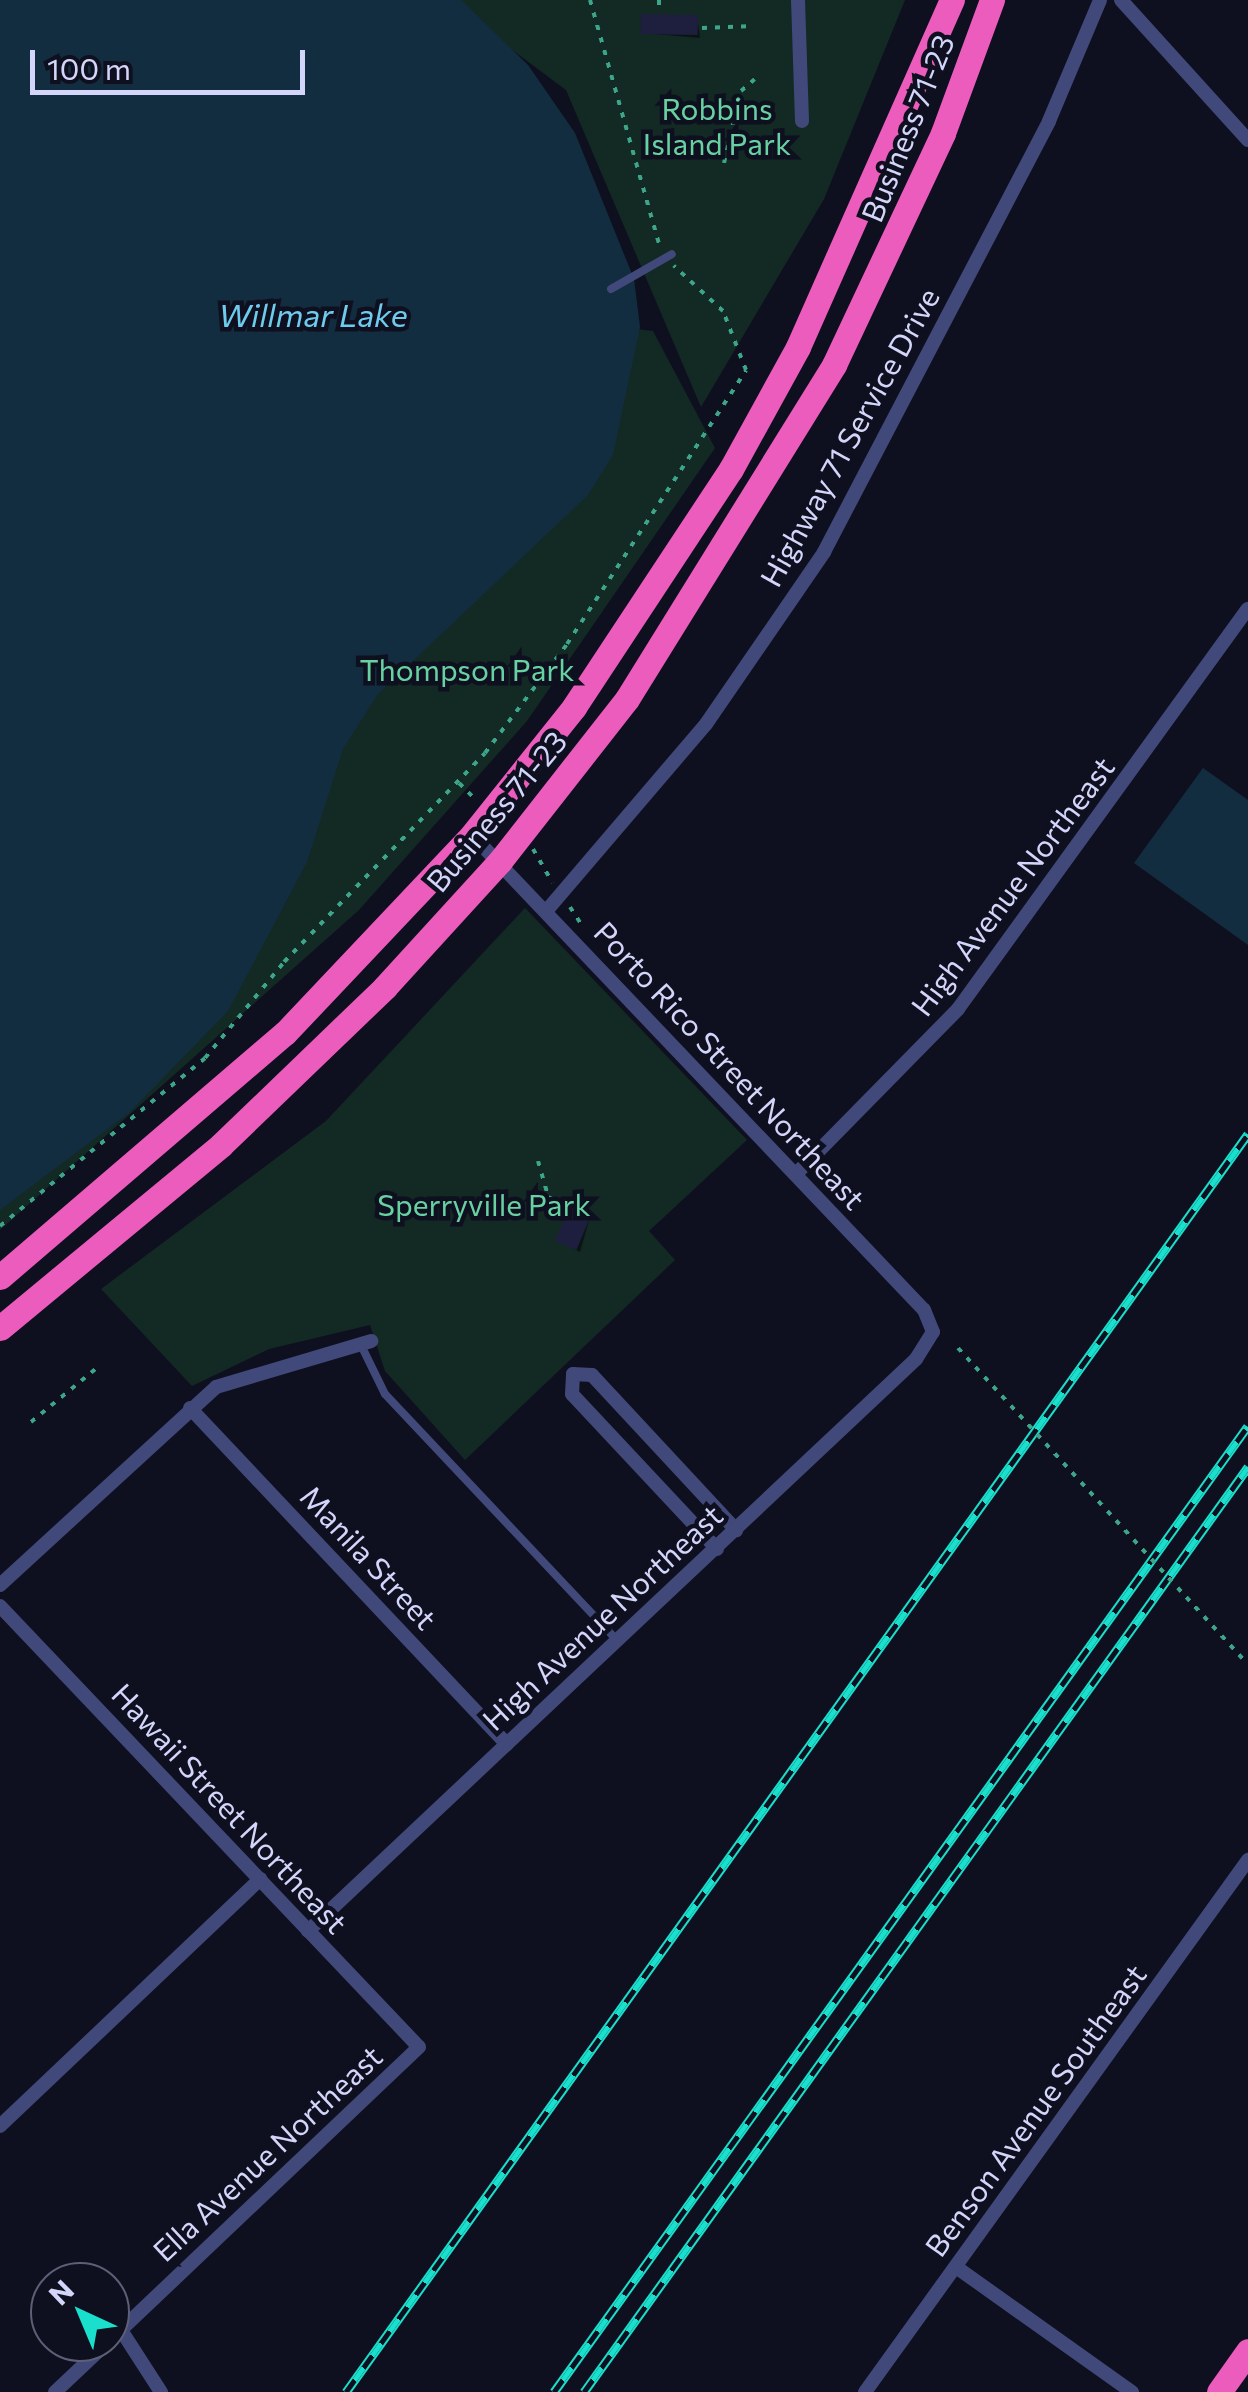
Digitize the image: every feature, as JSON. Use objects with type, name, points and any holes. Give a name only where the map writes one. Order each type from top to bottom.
[{"type":"highway","name":"Business 71-23","points":[[0,1277],[286,1033],[472,835],[617,648],[731,469],[855,234],[952,0]]},
{"type":"highway","name":"Business 71-23","points":[[0,1328],[234,1133],[500,862],[627,698],[765,490],[891,252],[992,0]]},
{"type":"highway","points":[[1219,2392],[1248,2351]]},
{"type":"street","points":[[798,0],[802,120]]},
{"type":"street","name":"Highway 71 Service Drive","points":[[548,909],[706,724],[824,552],[1049,121],[1100,0]]},
{"type":"street","points":[[1121,0],[1248,140]]},
{"type":"street","name":"High Avenue Northeast","points":[[796,1174],[958,1010],[1248,610]]},
{"type":"street","name":"Porto Rico Street Northeast","points":[[472,835],[548,909],[924,1310],[932,1341]]},
{"type":"street","name":"High Avenue Northeast","points":[[308,1931],[717,1549],[932,1341]]},
{"type":"street","points":[[0,1584],[190,1408],[246,1372],[365,1342]]},
{"type":"street","points":[[717,1549],[572,1394],[573,1374],[592,1375],[736,1530]]},
{"type":"street","name":"Manila Street","points":[[190,1408],[507,1744]]},
{"type":"street","name":"Hawaii Street Northeast","points":[[0,1606],[419,2047]]},
{"type":"street","name":"Benson Avenue Southeast","points":[[865,2392],[1248,1860]]},
{"type":"street","points":[[0,2126],[260,1879]]},
{"type":"street","name":"Ella Avenue Northeast","points":[[130,2321],[419,2047]]},
{"type":"street","points":[[956,2267],[1132,2392]]},
{"type":"street","points":[[130,2356],[161,2392]]},
{"type":"street","name":"Ella Avenue Northeast","points":[[54,2392],[86,2362]]},
{"type":"lane","points":[[612,289],[669,256]]},
{"type":"lane","points":[[365,1342],[385,1394],[619,1641]]},
{"type":"path","points":[[0,1226],[205,1058],[284,962],[485,752],[628,555],[746,370],[723,311],[669,256],[590,0]]},
{"type":"path","points":[[659,0],[659,9]]},
{"type":"path","points":[[702,28],[754,26]]},
{"type":"path","points":[[724,164],[741,92],[755,79]]},
{"type":"path","points":[[538,1161],[548,1197],[570,1206]]},
{"type":"path","points":[[958,1348],[1248,1664]]},
{"type":"path","points":[[30,1422],[98,1367]]},
{"type":"green space","name":"Robbins Island Park","points":[[445,0],[905,0],[824,199],[701,407],[566,90]]},
{"type":"green space","name":"Thompson Park","points":[[619,327],[653,331],[715,448],[527,721],[359,910],[0,1230],[0,1167]]},
{"type":"green space","name":"Sperryville Park","points":[[525,908],[747,1140],[649,1231],[675,1260],[465,1460],[385,1371],[370,1325],[269,1349],[192,1386],[101,1289],[326,1121]]},
{"type":"water","name":"Willmar Lake","points":[[0,0],[461,0],[528,65],[575,133],[634,279],[640,327],[613,455],[588,495],[378,694],[343,749],[307,862],[228,1011],[130,1112],[0,1210]]},
{"type":"water","points":[[1203,768],[1248,800],[1248,945],[1134,863]]},
{"type":"building","points":[[641,14],[698,15],[698,35],[641,34]]},
{"type":"building","points":[[570,1206],[591,1215],[576,1250],[555,1241]]},
{"type":"railway","points":[[346,2392],[1248,1134]]},
{"type":"railway","points":[[554,2392],[1248,1426]]},
{"type":"railway","points":[[584,2392],[1248,1467]]}]
